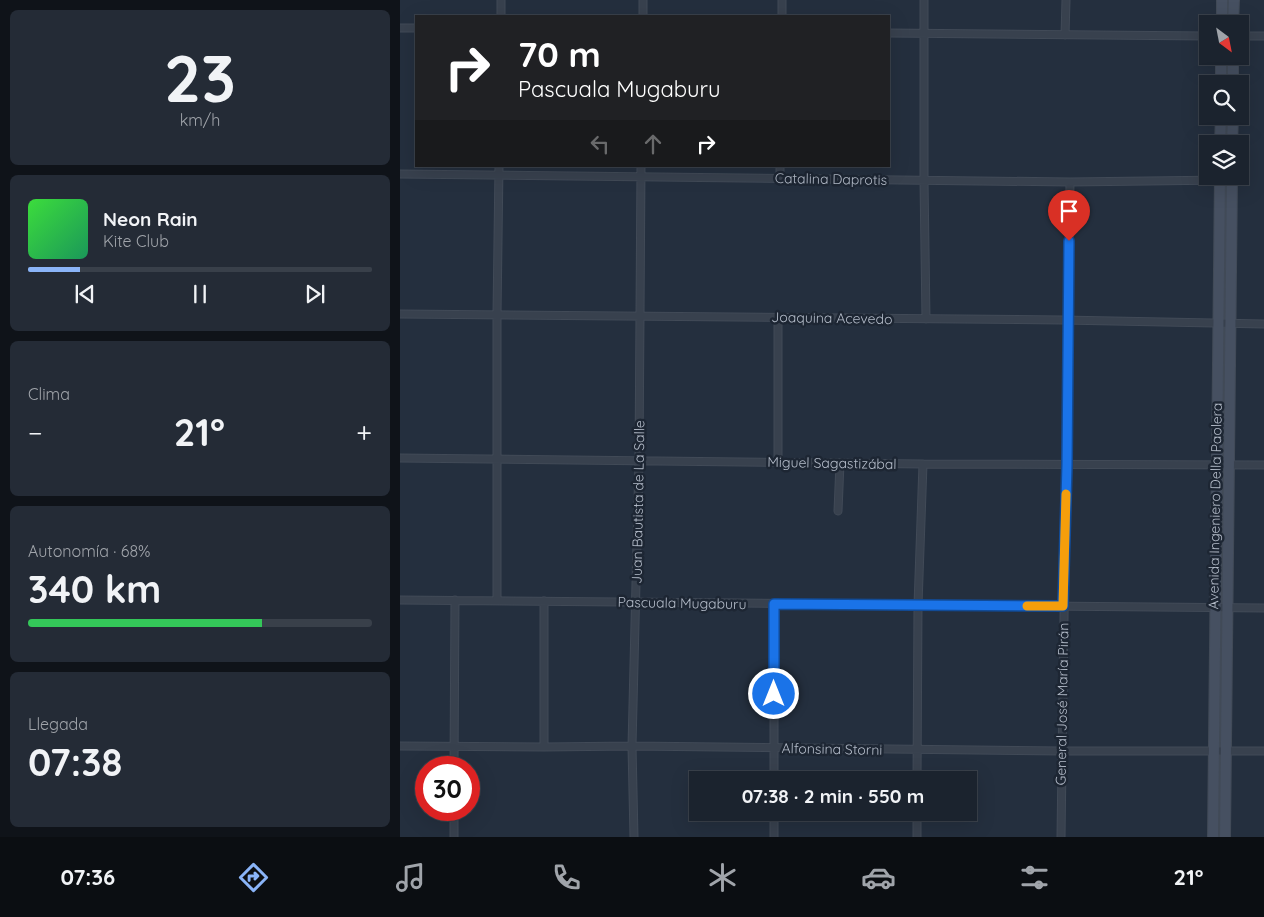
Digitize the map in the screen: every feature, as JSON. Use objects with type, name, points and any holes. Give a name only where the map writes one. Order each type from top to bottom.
[{"type":"main road","points":[[1222,0],[1222,15]]},
{"type":"main road","points":[[1234,0],[1234,15]]},
{"type":"main road","name":"Avenida Ingeniero Della Paolera","points":[[1213,837],[1220,185]]},
{"type":"main road","name":"Avenida Ingeniero Della Paolera","points":[[1225,837],[1232,185]]},
{"type":"street","points":[[501,0],[501,15]]},
{"type":"street","points":[[643,0],[643,15]]},
{"type":"street","points":[[782,0],[782,15]]},
{"type":"street","points":[[924,0],[926,319]]},
{"type":"street","points":[[1065,35],[1066,0]]},
{"type":"street","points":[[400,28],[415,28]]},
{"type":"street","points":[[890,33],[1199,36]]},
{"type":"street","points":[[1249,36],[1264,36]]},
{"type":"street","points":[[497,601],[499,167]]},
{"type":"street","name":"Juan Bautista de La Salle","points":[[634,837],[632,746],[636,602],[642,167]]},
{"type":"street","points":[[780,167],[780,179]]},
{"type":"street","name":"Catalina Daprotis","points":[[400,174],[1070,182],[1199,179]]},
{"type":"street","name":"General José María Pirán","points":[[1060,837],[1070,182]]},
{"type":"street","name":"Joaquina Acevedo","points":[[400,314],[1068,320],[1264,324]]},
{"type":"street","points":[[778,318],[778,462]]},
{"type":"street","name":"Miguel Sagastizábal","points":[[400,458],[924,464],[1264,465]]},
{"type":"street","points":[[838,511],[840,463]]},
{"type":"street","points":[[917,771],[918,605],[924,464]]},
{"type":"street","name":"Pascuala Mugaburu","points":[[400,600],[1264,608]]},
{"type":"street","points":[[454,756],[455,600]]},
{"type":"street","points":[[544,601],[544,747]]},
{"type":"street","points":[[774,604],[774,771]]},
{"type":"street","name":"Alfonsina Storni","points":[[400,746],[1264,751]]},
{"type":"street","points":[[454,821],[454,837]]},
{"type":"street","points":[[774,821],[774,837]]},
{"type":"street","points":[[917,821],[917,837]]},
{"type":"slow traffic","points":[[1027,606],[1063,606],[1066,494]]},
{"type":"route","points":[[774,694],[774,604],[1063,606],[1067,465],[1069,241]]}]
